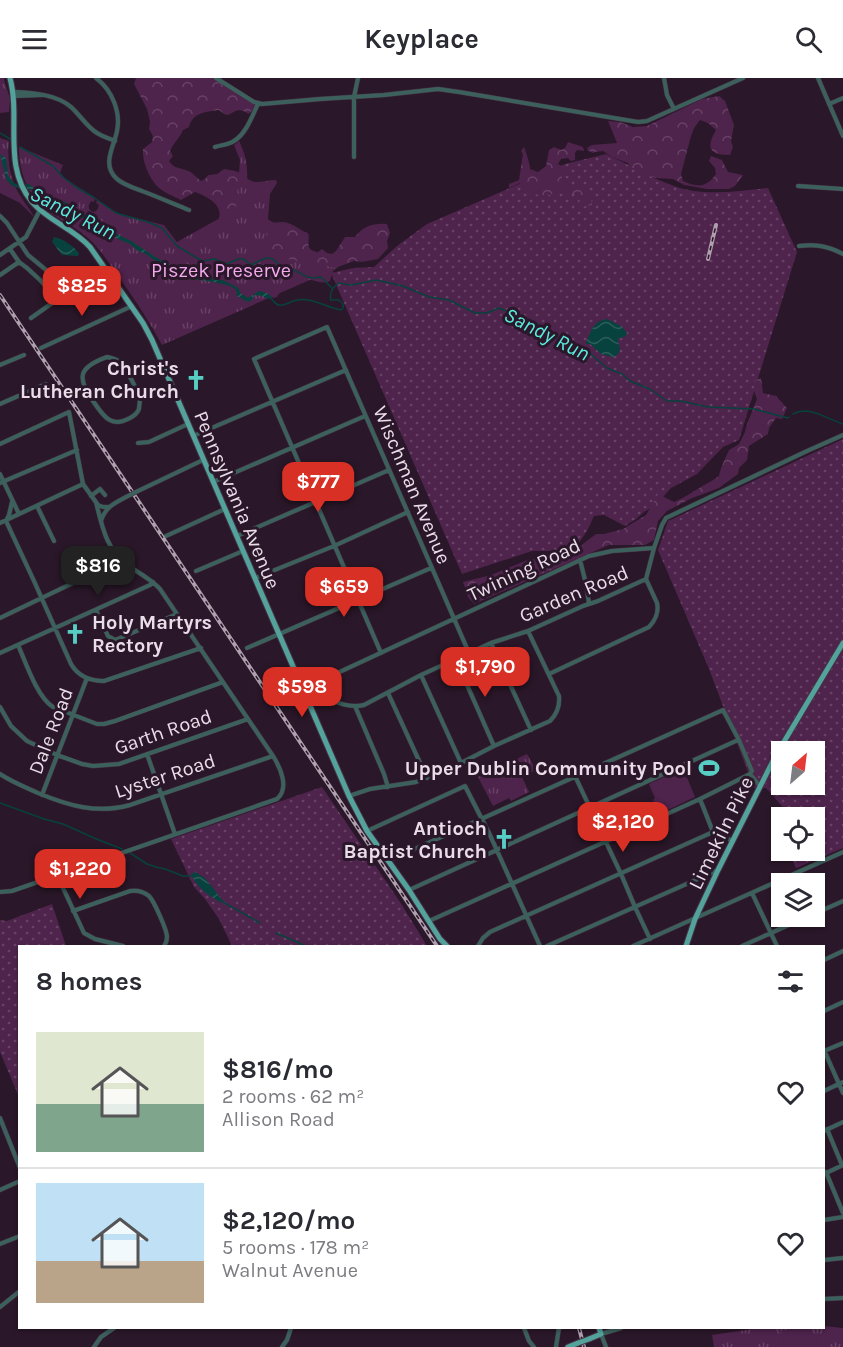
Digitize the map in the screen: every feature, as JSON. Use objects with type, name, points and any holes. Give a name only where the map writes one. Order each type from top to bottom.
[{"type":"main road","name":"Pennsylvania Avenue","points":[[10,78],[14,94],[15,168],[25,192],[40,210],[87,243],[132,306],[152,340],[349,796],[367,831],[446,945]]},
{"type":"main road","name":"Limekiln Pike","points":[[686,945],[695,919],[760,787],[786,738],[843,643]]},
{"type":"main road","points":[[590,1338],[597,1329]]},
{"type":"main road","points":[[568,1347],[601,1334],[598,1329]]},
{"type":"street","points":[[96,78],[108,90],[114,101],[118,123],[109,161],[112,173],[127,185],[189,210]]},
{"type":"street","points":[[216,78],[258,104],[438,89],[638,122],[647,121],[743,78]]},
{"type":"street","points":[[354,157],[354,97],[358,78]]},
{"type":"street","points":[[664,78],[667,95],[674,109]]},
{"type":"street","points":[[818,78],[843,136]]},
{"type":"street","points":[[14,94],[41,95],[60,100],[71,107],[91,129],[115,141]]},
{"type":"street","points":[[830,104],[843,98]]},
{"type":"street","points":[[215,147],[238,138],[258,104]]},
{"type":"street","points":[[798,186],[843,189]]},
{"type":"street","points":[[0,255],[26,237],[40,210]]},
{"type":"street","points":[[0,216],[33,260],[63,284],[70,285]]},
{"type":"street","points":[[35,221],[48,216]]},
{"type":"street","points":[[799,246],[811,244],[826,246],[843,254]]},
{"type":"street","points":[[10,249],[19,262],[58,299],[31,318]]},
{"type":"street","points":[[0,275],[19,262]]},
{"type":"street","points":[[42,348],[132,306]]},
{"type":"street","name":"Wischman Avenue","points":[[273,402],[254,359],[327,327],[469,653]]},
{"type":"street","points":[[0,365],[24,355]]},
{"type":"street","points":[[107,357],[114,358],[124,367],[140,399],[135,416],[123,422],[112,421],[104,416],[84,389],[83,373],[90,364],[107,357]]},
{"type":"street","points":[[193,436],[346,370]]},
{"type":"street","points":[[0,404],[46,384]]},
{"type":"street","points":[[140,399],[172,386]]},
{"type":"street","points":[[273,402],[381,653]]},
{"type":"street","points":[[0,444],[69,412],[83,484],[96,502],[102,507],[109,507]]},
{"type":"street","points":[[213,482],[365,416]]},
{"type":"street","points":[[138,443],[149,442],[188,424]]},
{"type":"street","points":[[549,674],[649,627],[657,615],[658,608],[646,579],[666,518],[843,435]]},
{"type":"street","points":[[2,482],[77,450]]},
{"type":"street","points":[[101,521],[109,507],[203,459]]},
{"type":"street","points":[[237,536],[389,470]]},
{"type":"street","points":[[0,474],[19,514]]},
{"type":"street","points":[[0,523],[83,484]]},
{"type":"street","points":[[92,496],[100,489],[105,495]]},
{"type":"street","points":[[6,520],[12,502]]},
{"type":"street","points":[[0,892],[12,891],[277,799],[282,794],[281,773],[273,756],[160,589],[121,560],[106,539],[96,502]]},
{"type":"street","points":[[38,506],[54,542]]},
{"type":"street","points":[[166,536],[225,509]]},
{"type":"street","points":[[254,579],[408,512]]},
{"type":"street","points":[[6,520],[72,667],[78,673],[99,682],[108,681],[201,648]]},
{"type":"street","name":"Twining Road","points":[[303,689],[579,560],[598,553],[654,549]]},
{"type":"street","points":[[196,571],[243,550]]},
{"type":"street","points":[[0,618],[121,560]]},
{"type":"street","points":[[579,560],[589,603]]},
{"type":"street","points":[[248,648],[431,568]]},
{"type":"street","name":"Garden Road","points":[[355,706],[364,705],[421,675],[491,643],[528,632],[646,579]]},
{"type":"street","points":[[0,653],[153,582]]},
{"type":"street","points":[[96,610],[107,634],[115,640],[177,614]]},
{"type":"street","points":[[349,796],[370,789],[416,782],[427,778],[550,721],[559,707],[559,696],[528,632]]},
{"type":"street","points":[[491,643],[531,730]]},
{"type":"street","points":[[18,645],[45,701],[53,707],[93,723],[104,724],[223,682]]},
{"type":"street","points":[[456,660],[494,746]]},
{"type":"street","points":[[421,675],[461,763]]},
{"type":"street","name":"Dale Road","points":[[42,795],[87,678]]},
{"type":"street","points":[[307,701],[316,694],[314,684]]},
{"type":"street","points":[[388,693],[427,778]]},
{"type":"street","points":[[316,694],[355,706],[388,787]]},
{"type":"street","name":"Garth Road","points":[[0,707],[8,723],[22,738],[32,744],[82,764],[99,766],[118,764],[248,719]]},
{"type":"street","points":[[388,861],[723,710],[739,740],[752,771],[750,774],[760,787]]},
{"type":"street","points":[[409,890],[739,740]]},
{"type":"street","points":[[147,754],[175,834]]},
{"type":"street","name":"Lyster Road","points":[[0,774],[42,795],[73,806],[98,809],[122,807],[273,756]]},
{"type":"street","points":[[429,921],[700,799],[750,774]]},
{"type":"street","points":[[575,776],[650,939]]},
{"type":"street","points":[[367,831],[465,786],[482,818],[540,945]]},
{"type":"street","points":[[700,799],[713,832],[733,841]]},
{"type":"street","points":[[479,945],[486,934],[713,832]]},
{"type":"street","points":[[635,945],[843,852]]},
{"type":"street","points":[[549,945],[718,870]]},
{"type":"street","points":[[57,875],[81,930],[89,938],[119,945]]},
{"type":"street","points":[[73,911],[130,891],[141,892],[152,899],[166,930],[167,938],[164,945]]},
{"type":"street","points":[[752,892],[776,945]]},
{"type":"street","points":[[825,909],[843,901]]},
{"type":"street","points":[[744,945],[786,927]]},
{"type":"street","points":[[825,960],[843,951]]},
{"type":"street","points":[[825,1011],[843,1002]]},
{"type":"street","points":[[825,1051],[843,1043]]},
{"type":"street","points":[[825,1053],[841,1083],[843,1093]]},
{"type":"street","points":[[825,1091],[841,1083]]},
{"type":"street","points":[[0,1118],[18,1163]]},
{"type":"street","points":[[825,1220],[843,1215],[825,1173],[843,1165],[825,1130],[843,1122]]},
{"type":"street","points":[[0,1190],[18,1182]]},
{"type":"street","points":[[0,1244],[18,1237]]},
{"type":"street","points":[[825,1260],[843,1257]]},
{"type":"street","points":[[0,1307],[18,1293]]},
{"type":"street","points":[[825,1299],[843,1298]]},
{"type":"street","points":[[94,1347],[101,1337],[113,1329]]},
{"type":"street","points":[[282,1347],[291,1329]]},
{"type":"street","points":[[524,1329],[534,1347]]},
{"type":"street","points":[[556,1347],[559,1329]]},
{"type":"street","points":[[606,1347],[601,1334],[618,1329]]},
{"type":"green space","points":[[0,78],[4,78],[10,99],[9,112],[0,113]]},
{"type":"green space","points":[[136,78],[214,78],[255,104],[249,114],[238,110],[228,115],[219,110],[205,112],[194,118],[171,148],[173,156],[169,161],[173,165],[190,172],[201,181],[208,175],[217,174],[224,169],[238,172],[253,181],[276,180],[277,183],[270,194],[268,219],[273,222],[288,223],[308,233],[309,247],[313,251],[318,252],[322,249],[332,254],[345,237],[355,237],[365,228],[382,224],[387,224],[390,233],[387,241],[388,248],[378,259],[354,261],[338,267],[333,271],[330,281],[306,279],[273,298],[267,293],[218,222],[219,211],[214,202],[195,192],[181,200],[161,190],[150,177],[143,149],[152,142],[153,136],[149,129],[147,109],[134,84]]},
{"type":"green space","points":[[719,96],[725,101],[734,125],[731,141],[733,147],[730,155],[713,152],[710,145],[716,130],[700,120],[691,136],[681,174],[683,181],[688,183],[706,184],[716,174],[715,168],[709,161],[711,156],[722,160],[728,172],[743,175],[735,186],[729,189],[707,189],[684,185],[673,179],[656,178],[630,168],[628,163],[603,151],[593,153],[587,150],[592,145],[617,143],[608,121],[620,122],[633,127],[647,126],[702,99]]},
{"type":"green space","points":[[0,138],[9,141],[8,156],[12,177],[17,191],[34,217],[20,203],[0,193]]},
{"type":"green space","name":"Piszek Preserve","points":[[239,141],[246,161],[247,182],[270,186],[265,255],[337,268],[162,345],[136,301],[96,246],[81,232],[52,214],[37,201],[23,176],[19,157],[19,147],[63,165],[60,173],[64,178],[95,198],[94,202],[91,201],[89,205],[90,210],[94,212],[97,210],[99,205],[96,203],[97,200],[119,214],[164,225],[177,242],[236,209],[240,160],[234,145]]},
{"type":"green space","points":[[568,142],[583,147],[584,151],[577,150],[575,160],[561,159],[558,164],[565,171],[562,178],[566,187],[571,188],[579,184],[590,190],[593,194],[592,205],[581,207],[580,198],[576,194],[566,194],[560,191],[541,196],[524,190],[520,183],[509,188],[509,184],[519,180],[523,154],[521,151],[524,147],[530,169],[538,172],[546,166],[549,150],[554,147],[561,150]]},
{"type":"green space","points":[[606,154],[657,179],[685,189],[721,192],[768,188],[797,252],[739,440],[723,447],[697,474],[671,488],[656,505],[625,526],[604,515],[594,516],[576,547],[555,551],[532,551],[462,574],[331,273],[353,268],[374,267],[397,246],[427,224],[565,164]]},
{"type":"green space","points":[[761,378],[763,393],[776,396],[787,408],[782,419],[776,418],[768,434],[749,446],[747,460],[739,468],[738,474],[719,488],[667,511],[658,521],[654,540],[645,545],[609,545],[474,604],[468,597],[463,582],[491,575],[530,559],[546,559],[577,551],[596,534],[623,529],[646,515],[658,494],[674,502],[719,476],[729,450],[739,444],[745,432],[757,399],[754,381]]},
{"type":"green space","points":[[843,439],[843,848],[825,856],[825,807],[783,807],[772,795],[825,795],[825,741],[771,741],[771,794],[766,788],[754,788],[709,669],[658,550],[668,521]]},
{"type":"green space","points":[[527,754],[536,770],[522,777],[529,792],[511,801],[509,798],[493,806],[478,777]]},
{"type":"green space","points":[[683,768],[695,797],[659,814],[649,784]]},
{"type":"green space","points":[[667,783],[679,788],[684,798],[661,809],[652,786]]},
{"type":"green space","points":[[322,787],[426,945],[232,945],[219,919],[194,887],[171,839]]},
{"type":"green space","points":[[793,861],[812,861],[796,868]]},
{"type":"green space","points":[[52,904],[66,945],[18,945],[18,1095],[0,1052],[0,920],[7,921]]},
{"type":"green space","points":[[825,1326],[843,1328],[843,1347],[714,1347],[712,1335],[753,1329],[825,1329]]},
{"type":"green space","points":[[798,1329],[799,1334],[804,1336],[816,1334],[818,1347],[784,1347],[781,1331]]},
{"type":"water","points":[[0,154],[6,158],[8,176],[14,183],[29,184],[38,191],[67,203],[157,258],[183,268],[192,275],[222,280],[237,287],[240,293],[248,298],[259,291],[272,297],[269,299],[255,295],[250,302],[246,301],[237,296],[236,290],[232,287],[191,280],[185,273],[161,265],[130,244],[69,211],[59,203],[34,193],[32,190],[20,189],[11,185],[6,179]]},
{"type":"water","points":[[54,237],[71,245],[79,253],[78,256],[62,255],[52,242]]},
{"type":"water","points":[[607,319],[621,326],[627,333],[626,336],[618,339],[620,350],[613,357],[601,354],[590,344],[586,344],[595,325]]},
{"type":"water","points":[[195,872],[205,878],[223,901],[222,903],[208,895],[193,879],[191,874]]},
{"type":"waterway","points":[[0,133],[12,140]]},
{"type":"waterway","points":[[20,147],[53,166],[76,187],[116,213],[162,228],[177,246],[202,261],[215,259],[226,264],[241,259],[251,265],[264,258],[271,258],[281,266],[308,277],[320,277],[332,288]]},
{"type":"waterway","name":"Sandy Run","points":[[271,298],[280,305],[303,299],[341,310],[343,304],[339,300],[331,300],[332,290],[339,283],[351,285],[377,280],[403,286],[429,297],[449,300],[475,313],[487,313],[499,308],[544,327],[567,345],[588,351],[607,368],[650,389],[667,401],[681,401],[708,407],[754,409],[789,417]]},
{"type":"waterway","name":"Sandy Run","points":[[793,414],[812,412],[843,424]]},
{"type":"waterway","points":[[0,803],[63,824],[122,849]]},
{"type":"waterway","points":[[130,853],[147,864],[183,876],[191,876]]},
{"type":"waterway","points":[[223,902],[260,923]]},
{"type":"waterway","points":[[276,933],[304,945]]},
{"type":"railway","points":[[708,259],[716,225]]},
{"type":"railway","points":[[0,295],[436,945]]},
{"type":"railway","points":[[579,1329],[584,1347]]},
{"type":"place","name":"Christ's Lutheran Church","points":[[196,380]]},
{"type":"place","name":"Holy Martyrs Rectory","points":[[75,634]]},
{"type":"place","name":"Upper Dublin Community Pool","points":[[709,768]]},
{"type":"place","name":"Antioch Baptist Church","points":[[504,839]]}]
